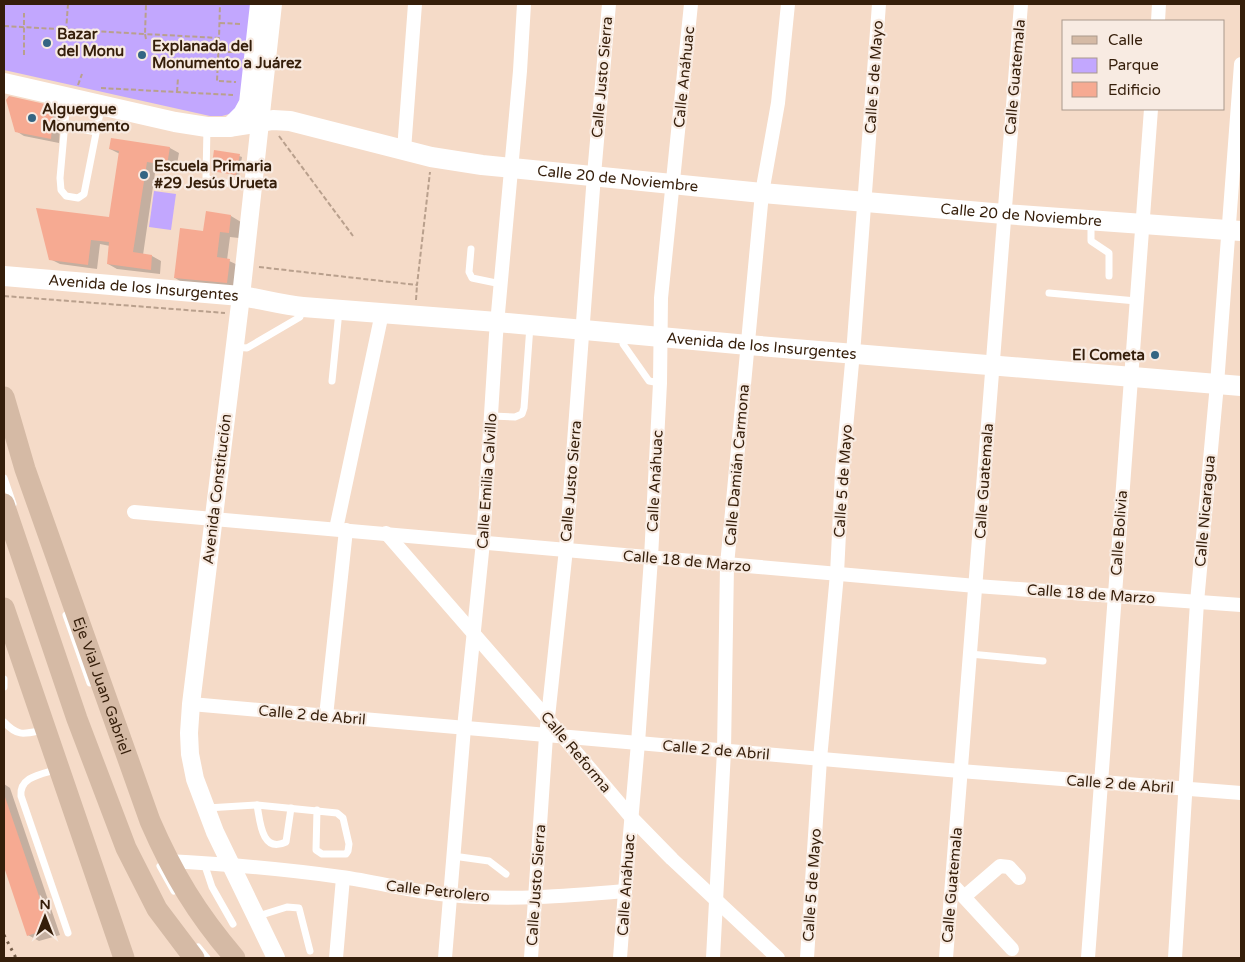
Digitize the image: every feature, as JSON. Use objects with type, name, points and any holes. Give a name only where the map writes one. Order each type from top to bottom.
[{"type":"main road","points":[[230,127],[243,114],[249,103],[260,4]]},
{"type":"main road","name":"Calle 20 de Noviembre","points":[[4,83],[99,96],[175,122],[207,127],[230,127],[266,120],[319,127],[431,157],[474,164],[1004,214],[1235,230]]},
{"type":"main road","name":"Avenida de los Insurgentes","points":[[4,276],[240,302]]},
{"type":"main road","name":"Avenida de los Insurgentes","points":[[4,290],[240,302],[265,300],[282,305],[303,307],[1241,386]]},
{"type":"main road","name":"Eje Vial Juan Gabriel","points":[[4,397],[25,469],[150,821],[162,860],[235,958]]},
{"type":"main road","points":[[9,506],[77,719],[112,814],[140,877],[157,909],[194,951]]},
{"type":"main road","points":[[4,608],[124,958]]},
{"type":"main road","points":[[45,730],[77,719]]},
{"type":"street","name":"Avenida Constitución","points":[[273,4],[266,120],[253,185],[189,733],[191,763],[206,808],[255,917],[276,958]]},
{"type":"street","points":[[404,150],[415,4]]},
{"type":"street","name":"Calle Emilia Calvillo","points":[[445,958],[482,542],[524,4]]},
{"type":"street","name":"Calle Justo Sierra","points":[[531,958],[546,736],[566,549],[594,175],[609,4]]},
{"type":"street","name":"Calle Anáhuac","points":[[620,958],[651,558],[660,383],[661,298],[692,4]]},
{"type":"street","name":"Calle Damián Carmona","points":[[713,958],[724,751],[727,565],[762,192],[778,103],[788,4]]},
{"type":"street","name":"Calle 5 de Mayo","points":[[807,958],[820,759],[837,574],[842,472],[865,201],[879,4]]},
{"type":"street","name":"Calle Guatemala","points":[[946,958],[1021,4]]},
{"type":"street","points":[[1158,20],[1159,4]]},
{"type":"street","name":"Calle Nicaragua","points":[[1175,958],[1197,602],[1217,384],[1235,230],[1241,64]]},
{"type":"street","name":"Calle Bolivia","points":[[1088,958],[1151,110]]},
{"type":"street","points":[[326,716],[341,529],[382,313]]},
{"type":"street","name":"Calle 18 de Marzo","points":[[134,512],[976,586],[1241,605]]},
{"type":"street","name":"Calle Reforma","points":[[386,533],[631,817],[778,958]]},
{"type":"street","name":"Calle 2 de Abril","points":[[191,704],[960,772],[1241,793]]},
{"type":"street","name":"Calle Petrolero","points":[[162,860],[231,864],[343,878],[450,896],[492,898],[536,897],[624,892]]},
{"type":"street","points":[[964,897],[1000,866],[1008,867],[1019,878]]},
{"type":"street","points":[[336,958],[343,878]]},
{"type":"street","points":[[952,884],[1012,949]]},
{"type":"lane","points":[[73,92],[65,126],[60,190],[66,196],[78,198],[84,194],[96,132],[99,96]]},
{"type":"lane","points":[[65,126],[96,132]]},
{"type":"lane","points":[[207,127],[206,178],[212,182],[253,185]]},
{"type":"lane","points":[[1091,220],[1092,241],[1110,255],[1109,276]]},
{"type":"lane","points":[[471,249],[470,272],[472,278],[502,284]]},
{"type":"lane","points":[[1049,293],[1136,301]]},
{"type":"lane","points":[[234,347],[247,348],[300,317],[303,307]]},
{"type":"lane","points":[[332,381],[339,310]]},
{"type":"lane","points":[[492,416],[514,417],[522,414],[530,326]]},
{"type":"lane","points":[[624,333],[623,344],[649,381],[660,383]]},
{"type":"lane","points":[[25,469],[28,503]]},
{"type":"lane","points":[[4,478],[9,506]]},
{"type":"lane","points":[[62,604],[91,686]]},
{"type":"lane","points":[[970,654],[1043,661]]},
{"type":"lane","points":[[4,679],[4,687]]},
{"type":"lane","points":[[4,722],[10,729],[18,733],[25,734],[45,730]]},
{"type":"lane","points":[[58,769],[28,779],[22,784],[20,790],[68,933]]},
{"type":"lane","points":[[206,808],[257,805],[317,810],[334,812],[341,815],[349,847],[346,854],[322,854],[316,850],[317,810]]},
{"type":"lane","points":[[257,805],[265,838],[270,842],[279,844],[286,842],[291,808]]},
{"type":"lane","points":[[453,856],[489,861],[506,874]]},
{"type":"lane","points":[[162,860],[166,878],[180,901]]},
{"type":"lane","points":[[204,863],[212,887],[233,924]]},
{"type":"lane","points":[[255,917],[287,906],[298,908],[310,951]]},
{"type":"lane","points":[[194,951],[207,958]]},
{"type":"path","points":[[66,30],[68,4]]},
{"type":"path","points":[[146,4],[146,39]]},
{"type":"path","points":[[220,4],[217,81],[236,82]]},
{"type":"path","points":[[24,13],[24,55]]},
{"type":"path","points":[[220,23],[244,24]]},
{"type":"path","points":[[4,26],[219,38]]},
{"type":"path","points":[[214,52],[238,52]]},
{"type":"path","points":[[73,92],[82,74]]},
{"type":"path","points":[[178,78],[178,92]]},
{"type":"path","points":[[99,96],[178,92],[234,95]]},
{"type":"path","points":[[266,120],[353,236]]},
{"type":"path","points":[[245,266],[417,285],[431,157]]},
{"type":"green space","points":[[4,4],[254,4],[243,96],[233,113],[222,116],[210,116],[4,70]]},
{"type":"green space","points":[[154,191],[176,194],[171,230],[149,227]]},
{"type":"building","name":"Alguergue Monumento","points":[[9,96],[54,106],[51,139],[15,132],[6,100]]},
{"type":"building","points":[[111,138],[170,147],[167,165],[147,162],[133,252],[152,255],[151,270],[107,264],[109,242],[91,240],[88,265],[49,260],[36,208],[109,217],[119,151],[109,149]]},
{"type":"building","points":[[214,150],[240,154],[236,175],[211,171]]},
{"type":"building","points":[[206,211],[231,215],[229,233],[220,232],[217,257],[230,259],[227,283],[174,278],[180,228],[203,231]]},
{"type":"building","points":[[5,797],[50,928],[27,936],[4,867]]},
{"type":"railway","points":[[4,935],[16,958]]},
{"type":"place","name":"Bazar del Monu","points":[[47,43]]},
{"type":"place","name":"Explanada del Monumento a Juárez","points":[[142,55]]},
{"type":"place","name":"Alguergue Monumento","points":[[32,118]]},
{"type":"place","name":"Escuela Primaria #29 Jesús Urueta","points":[[144,175]]},
{"type":"place","name":"El Cometa","points":[[1155,355]]}]
